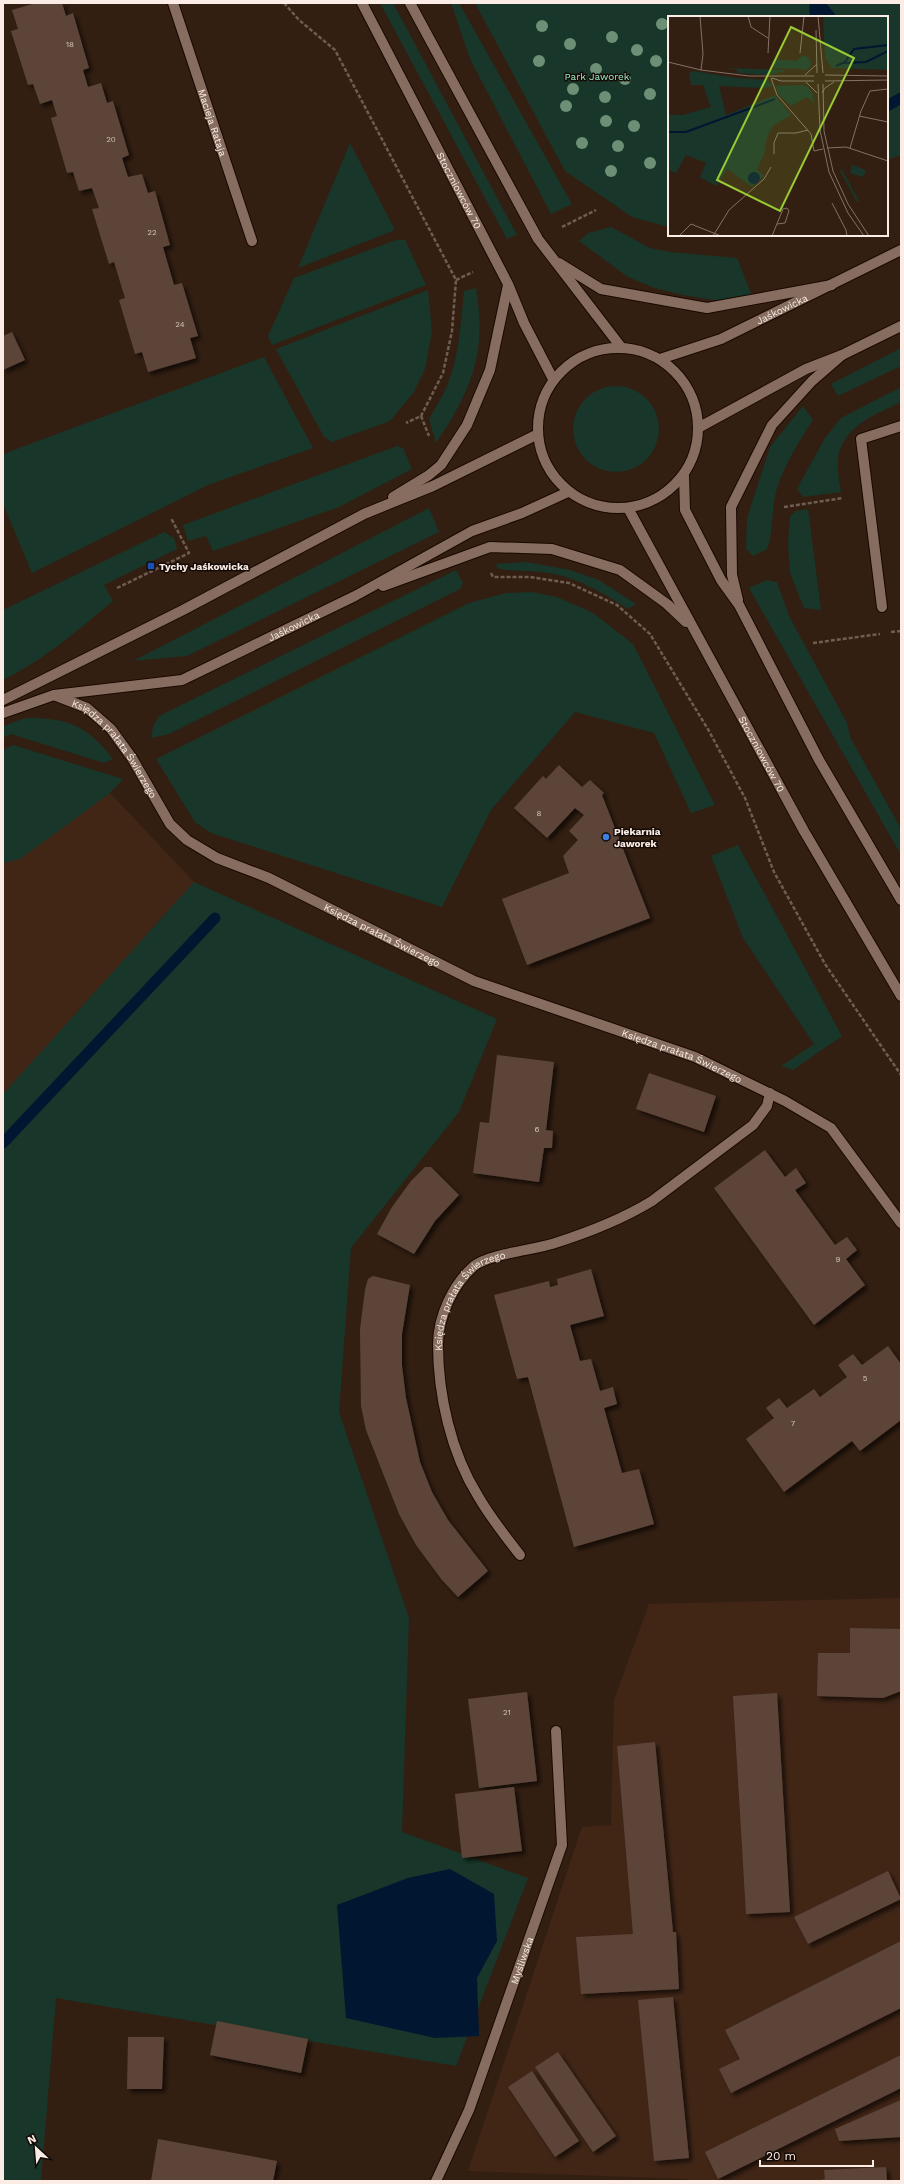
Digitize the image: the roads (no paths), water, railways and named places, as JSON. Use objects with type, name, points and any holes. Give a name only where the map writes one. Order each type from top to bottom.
[{"type":"street","name":"Macieja Rataja","points":[[173,3],[252,241]]},
{"type":"street","name":"Stoczniowców 70","points":[[362,3],[508,284],[524,323],[553,380]]},
{"type":"street","points":[[410,3],[538,239],[552,259],[622,347]]},
{"type":"street","name":"Jaśkowicka","points":[[660,359],[721,339],[901,250]]},
{"type":"street","points":[[552,259],[601,289],[707,308],[832,285]]},
{"type":"street","points":[[3,700],[183,610],[364,514],[428,475],[441,465],[467,425],[490,370],[508,284]]},
{"type":"street","points":[[698,428],[806,369],[842,355],[901,326]]},
{"type":"street","points":[[622,347],[642,351],[660,359],[681,377],[694,401],[698,428],[694,453],[684,475],[668,490],[649,502],[628,508],[607,508],[587,503],[568,492],[553,476],[542,457],[538,434],[540,409],[543,396],[553,380],[572,361],[596,350],[622,347]]},
{"type":"street","points":[[739,605],[732,575],[732,507],[772,425],[812,381],[842,355]]},
{"type":"street","points":[[882,607],[861,439],[901,426]]},
{"type":"street","points":[[364,514],[433,486],[538,434]]},
{"type":"street","points":[[684,475],[685,510],[721,580],[739,605],[819,760],[901,900]]},
{"type":"street","name":"Jaśkowicka","points":[[3,712],[54,696],[182,680],[355,596],[468,533],[522,513],[568,492]]},
{"type":"street","name":"Stoczniowców 70","points":[[628,508],[692,628],[804,831],[901,996]]},
{"type":"street","points":[[355,596],[490,547],[552,549],[620,570],[667,604],[692,628]]},
{"type":"street","name":"Księdza prałata Świerzego","points":[[54,696],[87,708],[111,729],[132,758],[170,824],[187,840],[217,858],[270,878],[474,981],[695,1057],[770,1093],[831,1128],[901,1223]]},
{"type":"street","name":"Księdza prałata Świerzego","points":[[520,1555],[477,1495],[454,1442],[441,1376],[438,1343],[448,1302],[474,1266],[504,1254],[551,1244],[600,1227],[636,1212],[753,1125],[767,1106],[770,1093]]},
{"type":"street","name":"Myśliwska","points":[[436,2181],[469,2110],[562,1845],[556,1731]]},
{"type":"water","points":[[450,1869],[494,1894],[497,1941],[477,1978],[479,2036],[435,2038],[346,2018],[337,1905],[408,1878]]},
{"type":"waterway","points":[[815,3],[815,16]]},
{"type":"waterway","points":[[819,3],[829,16]]},
{"type":"waterway","points":[[888,105],[901,98]]},
{"type":"waterway","points":[[3,1143],[215,918]]},
{"type":"place","name":"Tychy Jaśkowicka","points":[[151,566]]},
{"type":"place","name":"Piekarnia Jaworek","points":[[606,837]]},
{"type":"park label","name":"Park Jaworek","points":[[597,76]]}]
